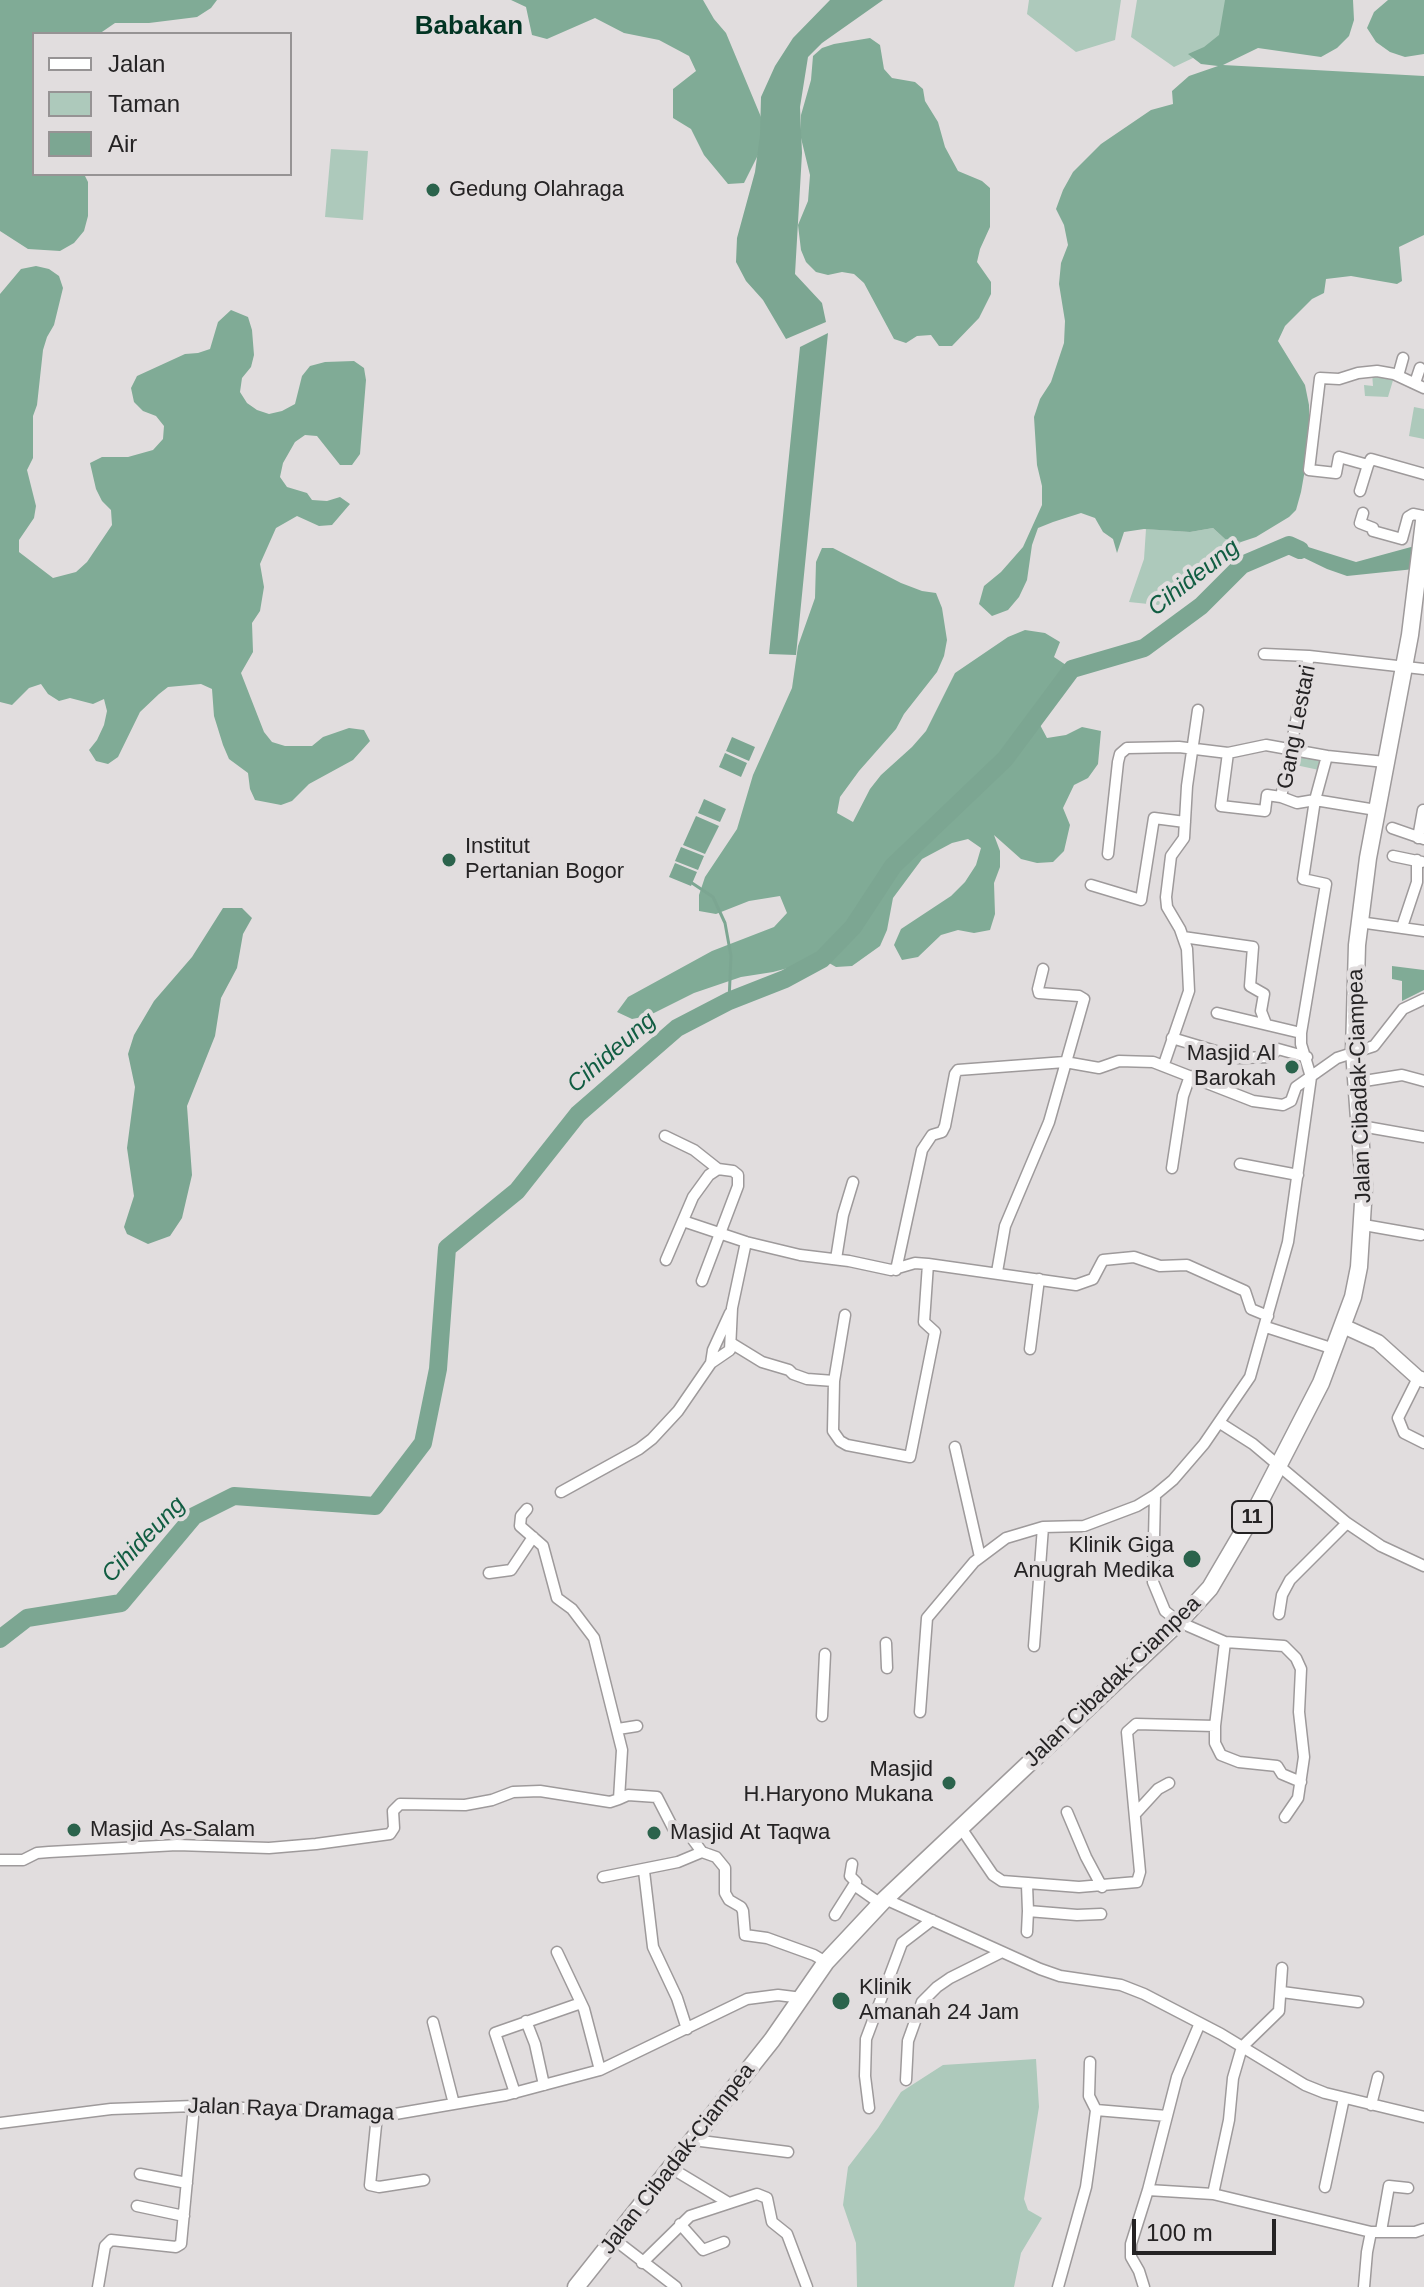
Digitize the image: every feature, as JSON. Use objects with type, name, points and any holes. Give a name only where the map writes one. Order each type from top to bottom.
[{"type":"highway","name":"Jalan Cibadak-Ciampea","points":[[576,2287],[693,2140],[826,1962],[883,1902],[1179,1622],[1210,1588],[1228,1560],[1321,1383],[1353,1297],[1364,1225],[1361,1126],[1354,1051],[1359,922],[1385,762],[1419,602],[1417,577],[1424,518]]},
{"type":"main road","points":[[1343,1326],[1378,1342],[1421,1379]]},
{"type":"street","points":[[1398,376],[1403,358]]},
{"type":"street","points":[[1368,465],[1339,457],[1336,473],[1309,470],[1320,378],[1339,379],[1367,371],[1398,376],[1419,386],[1420,368]]},
{"type":"street","points":[[1360,491],[1371,459],[1424,474]]},
{"type":"street","points":[[1363,513],[1360,523],[1373,528],[1373,531],[1402,539],[1408,517],[1413,514],[1424,518]]},
{"type":"street","points":[[1264,654],[1309,656]]},
{"type":"street","name":"Gang Lestari","points":[[1376,810],[1315,800],[1297,803],[1281,797],[1309,656],[1424,669]]},
{"type":"street","points":[[1164,1064],[1189,991],[1187,949],[1166,903],[1171,856],[1184,838],[1198,710]]},
{"type":"street","points":[[1108,854],[1118,762],[1127,748],[1193,748],[1228,753],[1266,745],[1385,762]]},
{"type":"street","points":[[1228,753],[1221,806],[1265,811],[1267,795],[1281,797]]},
{"type":"street","points":[[920,1712],[927,1618],[980,1557],[1006,1538],[1043,1527],[1084,1526],[1137,1506],[1155,1495],[1173,1480],[1220,1423],[1250,1377],[1288,1242],[1311,1077],[1301,1044],[1301,1033],[1326,884],[1303,879],[1315,800],[1327,756]]},
{"type":"street","points":[[1402,927],[1417,882],[1423,810]]},
{"type":"street","points":[[1091,885],[1141,900],[1154,818],[1185,822]]},
{"type":"street","points":[[1392,828],[1419,838]]},
{"type":"street","points":[[1393,856],[1417,860]]},
{"type":"street","points":[[1359,922],[1424,931]]},
{"type":"street","points":[[1183,937],[1253,947],[1255,954],[1250,986],[1264,994],[1261,1011],[1266,1024]]},
{"type":"street","points":[[997,1272],[1005,1226],[1039,1151],[1084,999],[1039,993],[1043,969]]},
{"type":"street","points":[[896,1270],[922,1150],[932,1135],[942,1132],[945,1126],[958,1070],[1065,1062],[1095,1068],[1119,1061],[1164,1064],[1232,1094],[1272,1105],[1287,1105],[1296,1087],[1337,1058],[1374,1046],[1403,1009],[1423,1000]]},
{"type":"street","points":[[1217,1013],[1301,1033]]},
{"type":"street","points":[[1172,1038],[1239,1058],[1270,1057],[1278,1049],[1307,1057]]},
{"type":"street","points":[[1358,1082],[1402,1075],[1424,1081]]},
{"type":"street","points":[[1172,1168],[1183,1096],[1190,1076]]},
{"type":"street","points":[[1361,1126],[1424,1137]]},
{"type":"street","points":[[665,1136],[694,1150],[718,1169],[733,1171],[739,1180],[702,1281]]},
{"type":"street","points":[[1240,1164],[1298,1175]]},
{"type":"street","points":[[666,1260],[693,1197],[709,1175],[718,1169]]},
{"type":"street","points":[[836,1259],[843,1215],[853,1182]]},
{"type":"street","points":[[683,1221],[746,1242],[877,1269],[896,1270],[910,1264],[928,1264],[1076,1285],[1093,1279],[1103,1260],[1134,1257],[1160,1266],[1187,1265],[1245,1291],[1251,1309],[1267,1322],[1334,1349]]},
{"type":"street","points":[[1364,1225],[1421,1235]]},
{"type":"street","points":[[711,1363],[726,1355],[731,1343],[732,1308],[746,1242]]},
{"type":"street","points":[[845,1315],[834,1381],[833,1431],[847,1445],[910,1457],[935,1332],[924,1322],[928,1264]]},
{"type":"street","points":[[1030,1349],[1039,1279]]},
{"type":"street","points":[[561,1492],[652,1439],[678,1411],[711,1363],[713,1350],[732,1308]]},
{"type":"street","points":[[731,1343],[762,1362],[793,1374],[807,1379],[834,1381]]},
{"type":"street","points":[[1421,1379],[1398,1418],[1404,1433],[1424,1443]]},
{"type":"street","points":[[1220,1423],[1253,1444],[1347,1523],[1381,1546],[1424,1566]]},
{"type":"street","points":[[955,1447],[980,1557]]},
{"type":"street","points":[[1155,1495],[1153,1582],[1165,1611],[1179,1622],[1225,1642],[1284,1646],[1296,1658],[1301,1669],[1299,1712],[1304,1757],[1296,1804],[1285,1817]]},
{"type":"street","points":[[527,1509],[521,1516],[521,1529],[543,1546],[557,1598],[572,1609],[594,1638],[618,1729],[622,1760],[619,1799]]},
{"type":"street","points":[[1279,1614],[1282,1595],[1290,1580],[1347,1523]]},
{"type":"street","points":[[1034,1646],[1043,1527]]},
{"type":"street","points":[[489,1573],[511,1570],[533,1537]]},
{"type":"street","points":[[1225,1642],[1215,1726],[1215,1743],[1221,1755],[1239,1762],[1277,1766],[1282,1774],[1301,1782]]},
{"type":"street","points":[[886,1643],[887,1668]]},
{"type":"street","points":[[822,1716],[820,1704],[825,1654]]},
{"type":"street","points":[[961,1828],[996,1879],[1027,1885],[1102,1887],[1137,1882],[1136,1813],[1126,1737],[1130,1728],[1136,1724],[1215,1726]]},
{"type":"street","points":[[618,1729],[637,1726]]},
{"type":"street","points":[[1136,1813],[1158,1789],[1169,1783]]},
{"type":"street","points":[[0,1860],[23,1860],[37,1853],[177,1845],[269,1848],[316,1844],[390,1834],[394,1828],[393,1811],[400,1804],[465,1805],[513,1792],[540,1791],[610,1802],[628,1795],[657,1797],[673,1828],[691,1837],[702,1852],[716,1857],[725,1868],[725,1893],[729,1900],[741,1907],[744,1934],[806,1952],[826,1962]]},
{"type":"street","points":[[1067,1812],[1102,1887]]},
{"type":"street","points":[[603,1877],[644,1871],[702,1852]]},
{"type":"street","points":[[835,1915],[856,1882],[850,1876],[852,1864]]},
{"type":"street","points":[[644,1871],[653,1947],[677,1998],[687,2029]]},
{"type":"street","points":[[854,1885],[883,1902],[1060,1976],[1121,1985],[1200,2023],[1305,2085],[1344,2098],[1424,2117]]},
{"type":"street","points":[[1027,1885],[1027,1932]]},
{"type":"street","points":[[1028,1911],[1101,1914]]},
{"type":"street","points":[[869,2108],[865,2076],[866,2039],[902,1943],[932,1920]]},
{"type":"street","points":[[557,1952],[581,2003],[600,2070]]},
{"type":"street","points":[[906,2080],[908,2041],[922,2002],[950,1978],[1002,1952]]},
{"type":"street","points":[[1213,2194],[1229,2120],[1233,2078],[1242,2047],[1279,2011],[1282,1968]]},
{"type":"street","points":[[1282,1992],[1358,2002]]},
{"type":"street","name":"Jalan Raya Dramaga","points":[[0,2123],[111,2109],[194,2106],[377,2115],[454,2104],[515,2093],[600,2070],[747,1999],[778,1995],[802,1998]]},
{"type":"street","points":[[515,2093],[495,2034],[581,2003]]},
{"type":"street","points":[[526,2021],[535,2044],[544,2085]]},
{"type":"street","points":[[433,2022],[454,2104]]},
{"type":"street","points":[[1144,2287],[1131,2257],[1131,2248],[1177,2077],[1200,2023]]},
{"type":"street","points":[[1058,2287],[1086,2187],[1096,2110],[1088,2090],[1090,2062]]},
{"type":"street","points":[[1371,2105],[1378,2077]]},
{"type":"street","points":[[1325,2187],[1344,2098]]},
{"type":"street","points":[[98,2287],[107,2242],[178,2247],[181,2244],[194,2106]]},
{"type":"street","points":[[1096,2110],[1167,2116]]},
{"type":"street","points":[[377,2115],[370,2185],[379,2187],[424,2180]]},
{"type":"street","points":[[693,2140],[788,2152]]},
{"type":"street","points":[[671,2168],[729,2203]]},
{"type":"street","points":[[140,2174],[187,2183]]},
{"type":"street","points":[[1364,2287],[1367,2252],[1389,2186],[1408,2188]]},
{"type":"street","points":[[1148,2190],[1213,2194],[1376,2231],[1415,2232],[1424,2229]]},
{"type":"street","points":[[642,2263],[690,2216],[757,2194],[767,2198],[772,2222],[787,2234],[807,2287]]},
{"type":"street","points":[[137,2206],[184,2216]]},
{"type":"street","points":[[680,2224],[703,2250],[724,2242]]},
{"type":"street","points":[[615,2240],[676,2287]]},
{"type":"green space","points":[[1029,0],[1121,0],[1115,40],[1076,52],[1027,14]]},
{"type":"green space","points":[[1137,0],[1241,0],[1233,39],[1174,67],[1131,37]]},
{"type":"green space","points":[[331,149],[368,151],[363,220],[325,217]]},
{"type":"green space","points":[[1372,373],[1394,377],[1388,397],[1365,396],[1364,385],[1373,386]]},
{"type":"green space","points":[[1414,407],[1424,409],[1424,439],[1409,436]]},
{"type":"green space","points":[[1213,528],[1225,539],[1241,542],[1216,569],[1158,605],[1129,602],[1144,559],[1146,529],[1190,532]]},
{"type":"green space","points":[[1294,752],[1322,757],[1319,770],[1291,764]]},
{"type":"green space","points":[[1036,2059],[1039,2107],[1024,2199],[1028,2210],[1042,2218],[1021,2253],[1014,2287],[857,2287],[856,2243],[843,2205],[848,2167],[901,2092],[943,2065]]},
{"type":"shaded area","points":[[0,0],[217,0],[197,17],[149,23],[115,23],[102,32],[32,32],[32,176],[85,176],[88,182],[88,216],[84,231],[74,243],[60,251],[28,249],[0,231]]},
{"type":"shaded area","points":[[511,0],[703,0],[726,33],[761,117],[761,149],[744,183],[728,184],[704,155],[691,129],[673,118],[673,89],[696,71],[689,56],[659,40],[624,33],[595,18],[547,39],[532,35],[526,7]]},
{"type":"shaded area","points":[[1225,0],[1353,0],[1354,20],[1349,36],[1321,57],[1258,48],[1223,65],[1424,76],[1424,235],[1399,247],[1402,281],[1397,284],[1351,276],[1326,279],[1324,293],[1312,299],[1285,326],[1278,341],[1305,385],[1309,405],[1309,447],[1301,492],[1296,510],[1289,517],[1256,537],[1241,542],[1225,539],[1213,528],[1190,532],[1144,529],[1124,532],[1117,553],[1113,539],[1103,532],[1095,518],[1081,513],[1053,522],[1038,528],[1027,580],[1019,597],[1008,610],[992,616],[979,604],[984,586],[1023,547],[1042,505],[1034,417],[1040,399],[1051,382],[1064,343],[1065,321],[1059,284],[1061,263],[1068,245],[1064,225],[1056,209],[1063,190],[1073,172],[1101,144],[1151,110],[1173,104],[1172,91],[1189,76],[1218,66],[1201,64],[1188,54],[1219,35]]},
{"type":"shaded area","points":[[1388,0],[1424,0],[1424,54],[1405,57],[1390,52],[1376,42],[1367,28],[1374,12]]},
{"type":"shaded area","points":[[870,38],[880,45],[884,69],[892,78],[915,82],[923,89],[925,101],[938,122],[945,147],[958,171],[982,181],[990,188],[990,227],[977,262],[991,282],[991,294],[979,318],[952,346],[939,346],[931,335],[917,336],[906,343],[894,339],[864,283],[854,274],[816,272],[806,262],[801,250],[798,225],[808,201],[810,175],[801,138],[801,115],[811,80],[813,56],[822,48],[834,44]]},
{"type":"shaded area","points":[[36,266],[49,269],[59,276],[63,288],[54,325],[43,350],[33,416],[33,458],[27,470],[36,506],[34,518],[19,540],[19,552],[53,578],[76,572],[87,562],[112,525],[111,510],[96,489],[90,463],[102,457],[128,457],[153,450],[163,439],[164,426],[156,416],[143,411],[134,402],[131,388],[137,376],[185,354],[210,349],[218,322],[231,310],[248,317],[252,330],[254,355],[251,367],[242,378],[240,392],[247,403],[257,410],[269,414],[295,404],[302,376],[310,366],[354,361],[364,368],[366,380],[360,454],[352,465],[340,465],[317,436],[305,435],[295,442],[283,463],[280,477],[287,487],[307,493],[312,500],[327,501],[340,497],[350,504],[332,525],[319,526],[297,516],[276,528],[260,564],[264,587],[260,611],[252,623],[253,652],[241,673],[264,732],[272,742],[285,746],[312,746],[323,737],[349,728],[364,730],[370,741],[353,760],[309,784],[292,801],[281,805],[255,800],[248,773],[229,759],[223,745],[214,716],[212,689],[201,684],[168,687],[159,694],[140,712],[118,757],[108,764],[96,761],[89,750],[104,725],[107,711],[104,699],[93,704],[70,698],[59,701],[48,694],[41,684],[29,688],[12,705],[0,702],[0,294],[21,269]]},
{"type":"shaded area","points":[[822,548],[833,548],[901,583],[936,593],[942,608],[947,640],[937,672],[896,729],[840,797],[837,813],[853,822],[881,775],[926,731],[955,673],[1008,637],[1025,630],[1045,633],[1060,642],[1054,657],[1072,669],[1052,691],[1039,723],[1047,738],[1066,735],[1082,727],[1101,731],[1098,764],[1088,778],[1074,785],[1063,808],[1070,825],[1064,851],[1053,862],[1037,863],[1021,859],[994,835],[1000,851],[1000,867],[994,883],[995,914],[990,930],[974,933],[958,930],[941,935],[918,957],[902,960],[894,945],[901,929],[951,896],[976,865],[981,848],[968,839],[952,843],[922,859],[893,898],[887,930],[880,946],[852,966],[836,967],[822,959],[741,977],[694,993],[648,1016],[632,1019],[617,1012],[628,997],[712,951],[774,927],[787,913],[780,896],[749,901],[716,914],[699,911],[699,895],[705,877],[737,829],[753,775],[792,688],[798,646],[815,598],[816,562]]},
{"type":"shaded area","points":[[1392,966],[1424,970],[1424,990],[1402,1001],[1402,981],[1392,979]]},
{"type":"water","points":[[830,0],[883,0],[822,43],[808,57],[800,107],[802,153],[795,274],[822,303],[826,322],[786,339],[736,262],[737,238],[755,172],[761,97],[775,66],[793,38]]},
{"type":"water","points":[[828,333],[796,655],[769,654],[800,347]]},
{"type":"water","points":[[1289,541],[1356,562],[1411,547],[1424,547],[1424,568],[1347,576],[1298,555],[1282,553],[1279,543]]},
{"type":"water","points":[[732,737],[755,747],[749,761],[726,751]]},
{"type":"water","points":[[725,753],[747,763],[741,777],[719,767]]},
{"type":"water","points":[[704,799],[726,809],[720,822],[698,813]]},
{"type":"water","points":[[696,816],[719,826],[705,854],[683,845]]},
{"type":"water","points":[[681,847],[704,856],[698,870],[675,861]]},
{"type":"water","points":[[675,863],[697,872],[691,886],[669,877]]},
{"type":"water","points":[[223,908],[242,908],[252,918],[243,934],[237,968],[221,998],[215,1036],[187,1106],[192,1175],[182,1218],[170,1236],[148,1244],[127,1234],[124,1227],[134,1196],[127,1148],[135,1087],[128,1054],[134,1035],[154,1001],[192,957]]},
{"type":"waterway","name":"Cihideung","points":[[0,1639],[27,1618],[121,1603],[194,1516],[234,1496],[375,1506],[423,1443],[438,1369],[447,1248],[517,1191],[578,1114],[677,1028],[822,959],[853,927],[893,866],[1005,759],[1072,669],[1144,648],[1201,606],[1242,565],[1289,545],[1300,550]]},
{"type":"waterway","points":[[692,883],[713,897],[725,923],[731,956],[729,1001]]},
{"type":"place","name":"Gedung Olahraga","points":[[433,190]]},
{"type":"place","name":"Institut Pertanian Bogor","points":[[449,860]]},
{"type":"place","name":"Masjid Al Barokah","points":[[1292,1067]]},
{"type":"place","name":"Klinik Giga Anugrah Medika","points":[[1192,1559]]},
{"type":"place","name":"Masjid H.Haryono Mukana","points":[[949,1783]]},
{"type":"place","name":"Masjid As-Salam","points":[[74,1830]]},
{"type":"place","name":"Masjid At Taqwa","points":[[654,1833]]},
{"type":"place","name":"Klinik Amanah 24 Jam","points":[[841,2001]]},
{"type":"district","name":"Babakan","points":[[469,27]]}]
